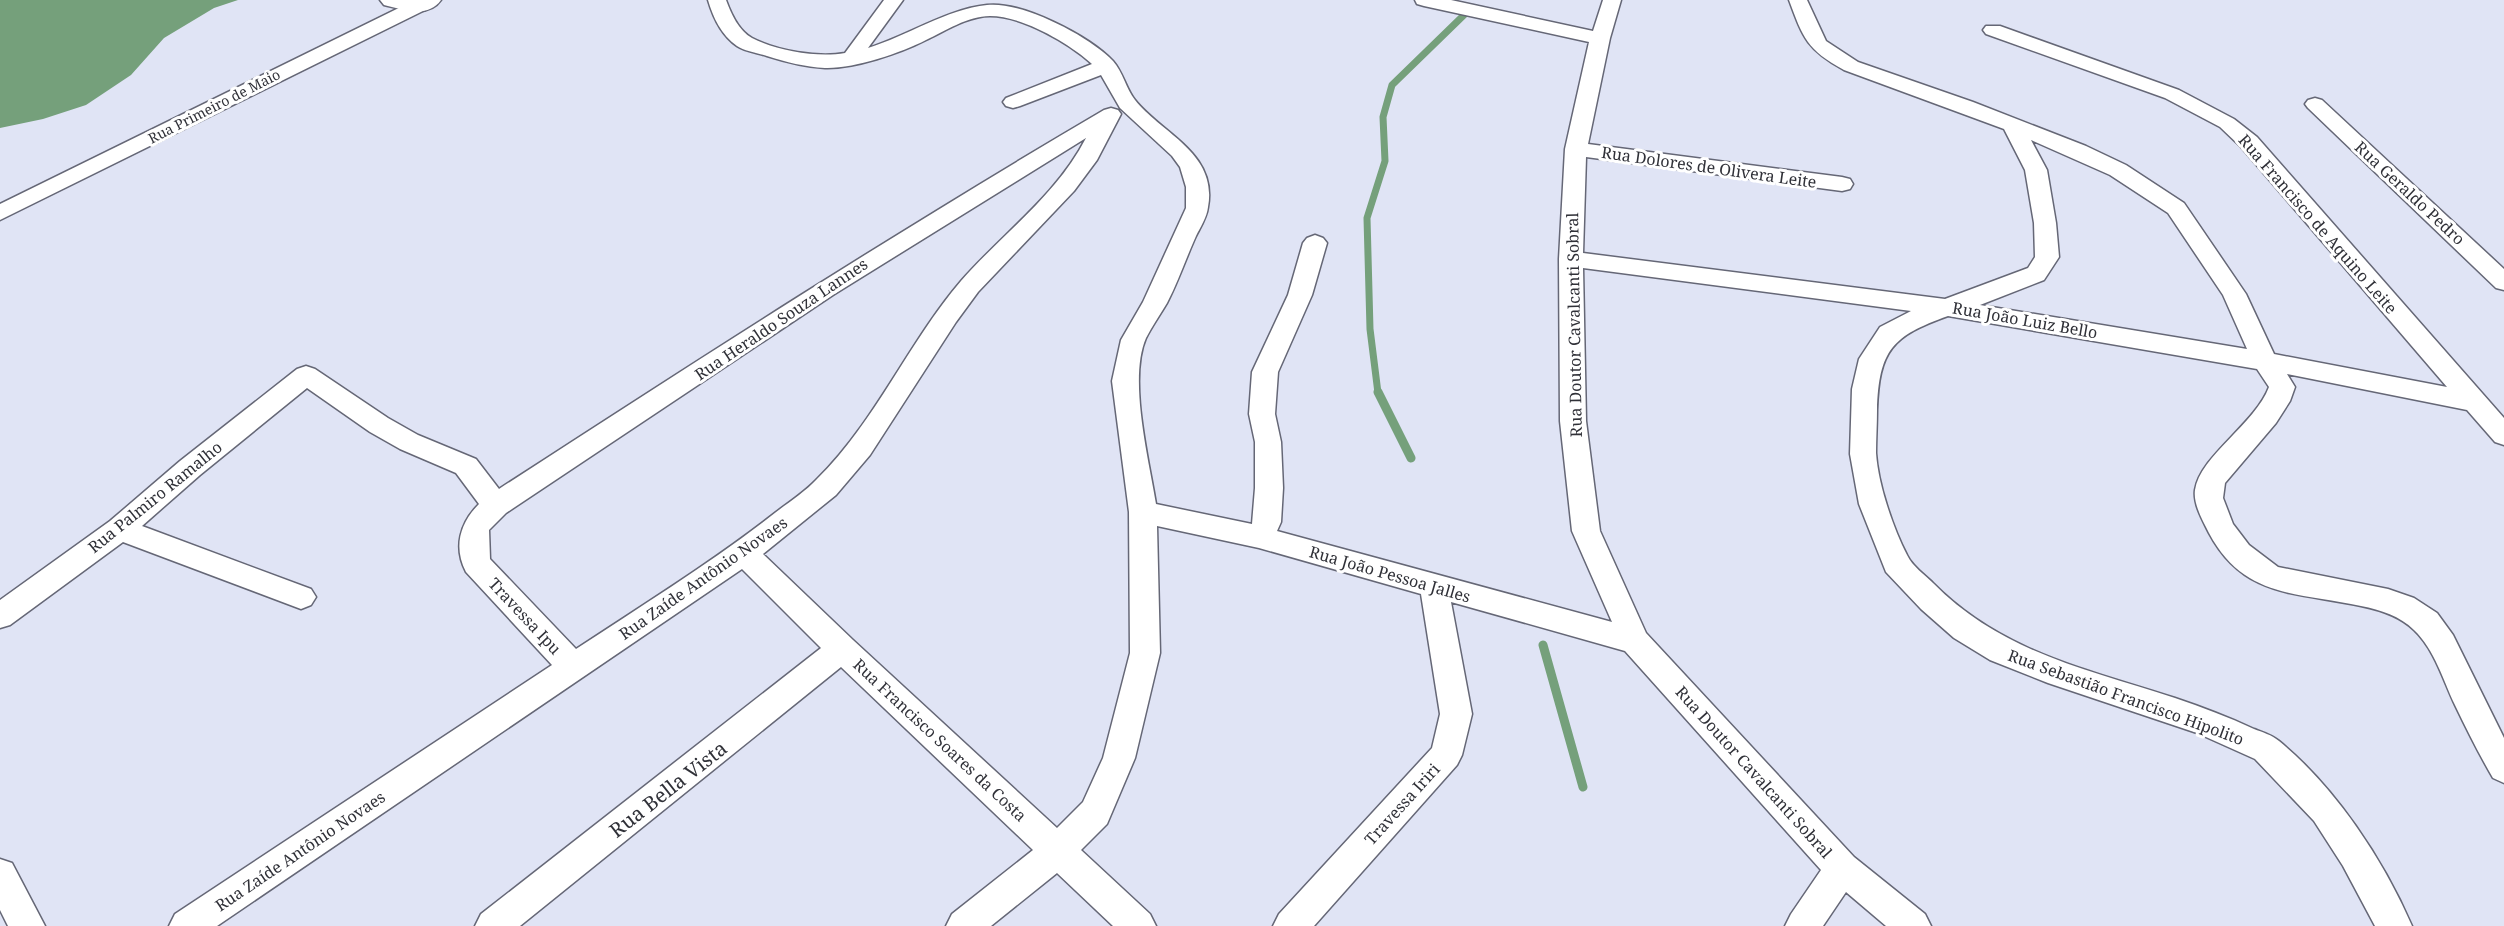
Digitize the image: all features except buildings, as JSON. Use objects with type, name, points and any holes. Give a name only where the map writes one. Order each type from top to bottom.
[{"type":"main road","points":[[393,0],[424,2]]},
{"type":"street","points":[[717,0],[724,20],[744,42],[795,58],[827,62],[867,55],[903,44],[954,18],[988,10],[1013,13],[1048,27],[1088,49],[1106,66],[1117,110],[1180,151],[1191,166],[1197,187],[1197,208],[1155,302],[1133,340],[1125,381],[1143,512],[1145,653],[1119,758],[1095,813],[1059,850],[964,926]]},
{"type":"street","points":[[851,58],[894,0]]},
{"type":"street","points":[[1424,0],[1600,38]]},
{"type":"street","name":"Rua Doutor Cavalcanti Sobral","points":[[1612,0],[1600,38],[1576,149],[1571,259],[1572,421],[1586,531],[1635,641],[1842,868],[1912,926]]},
{"type":"street","points":[[1798,0],[1810,31],[1819,45],[1831,55],[1851,66],[1966,106],[2078,151],[2118,170],[2176,208],[2234,294],[2265,361],[2282,387],[2280,399],[2260,427],[2212,477],[2209,489],[2211,507],[2221,529],[2232,546],[2254,567],[2270,577],[2383,600],[2405,607],[2421,617],[2440,639],[2490,744],[2504,768]]},
{"type":"street","name":"Rua Primeiro de Maio","points":[[0,213],[424,2]]},
{"type":"street","name":"Rua Francisco de Aquino Leite","points":[[1993,30],[2172,94],[2227,123],[2250,142],[2271,170],[2504,435]]},
{"type":"street","points":[[1013,102],[1106,66]]},
{"type":"street","name":"Rua Geraldo Pedro","points":[[2315,104],[2504,282]]},
{"type":"street","name":"Rua Heraldo Souza Lannes","points":[[476,564],[472,542],[477,522],[496,505],[876,256],[1117,110]]},
{"type":"street","name":"Rua Zaíde Antônio Novaes","points":[[187,926],[744,553],[826,488],[861,448],[946,316],[970,286],[1066,186],[1086,160],[1117,110]]},
{"type":"street","name":"Rua Sebastião Francisco Hipolito","points":[[2013,125],[2036,170],[2045,223],[2047,257],[2036,274],[1950,308],[1908,321],[1889,333],[1872,359],[1864,388],[1863,454],[1873,504],[1896,564],[1931,600],[1965,629],[2001,651],[2048,670],[2205,722],[2266,749],[2326,810],[2355,855],[2394,926]]},
{"type":"street","name":"Rua Dolores de Olivera Leite","points":[[1576,149],[1842,184]]},
{"type":"street","points":[[1259,537],[1267,522],[1269,488],[1268,442],[1262,414],[1265,372],[1300,295],[1315,243]]},
{"type":"street","name":"Rua João Luiz Bello","points":[[1571,259],[1950,308],[2265,361],[2475,402]]},
{"type":"street","name":"Rua Palmiro Ramalho","points":[[0,616],[120,529],[190,468],[306,375],[409,442],[466,466],[496,505]]},
{"type":"street","name":"Rua João Pessoa Jalles","points":[[1143,512],[1259,537],[1635,641]]},
{"type":"street","points":[[120,529],[301,597]]},
{"type":"street","name":"Rua Francisco Soares da Costa","points":[[744,553],[842,649],[1138,926]]},
{"type":"street","name":"Travessa Ipu","points":[[476,564],[574,668]]},
{"type":"street","name":"Travessa Iriri","points":[[1292,926],[1446,755],[1456,714],[1434,586]]},
{"type":"street","name":"Rua Bella Vista","points":[[493,926],[842,649]]},
{"type":"street","points":[[1803,926],[1842,868]]},
{"type":"street","points":[[0,875],[27,926]]},
{"type":"shaded area","points":[[0,0],[238,0],[214,8],[164,38],[131,75],[86,105],[43,119],[0,128]]},
{"type":"waterway","points":[[1378,393],[1370,329],[1367,218],[1385,161],[1383,117],[1392,85],[1465,14]]},
{"type":"waterway","points":[[1378,392],[1411,458]]},
{"type":"waterway","points":[[1543,645],[1583,787]]}]
